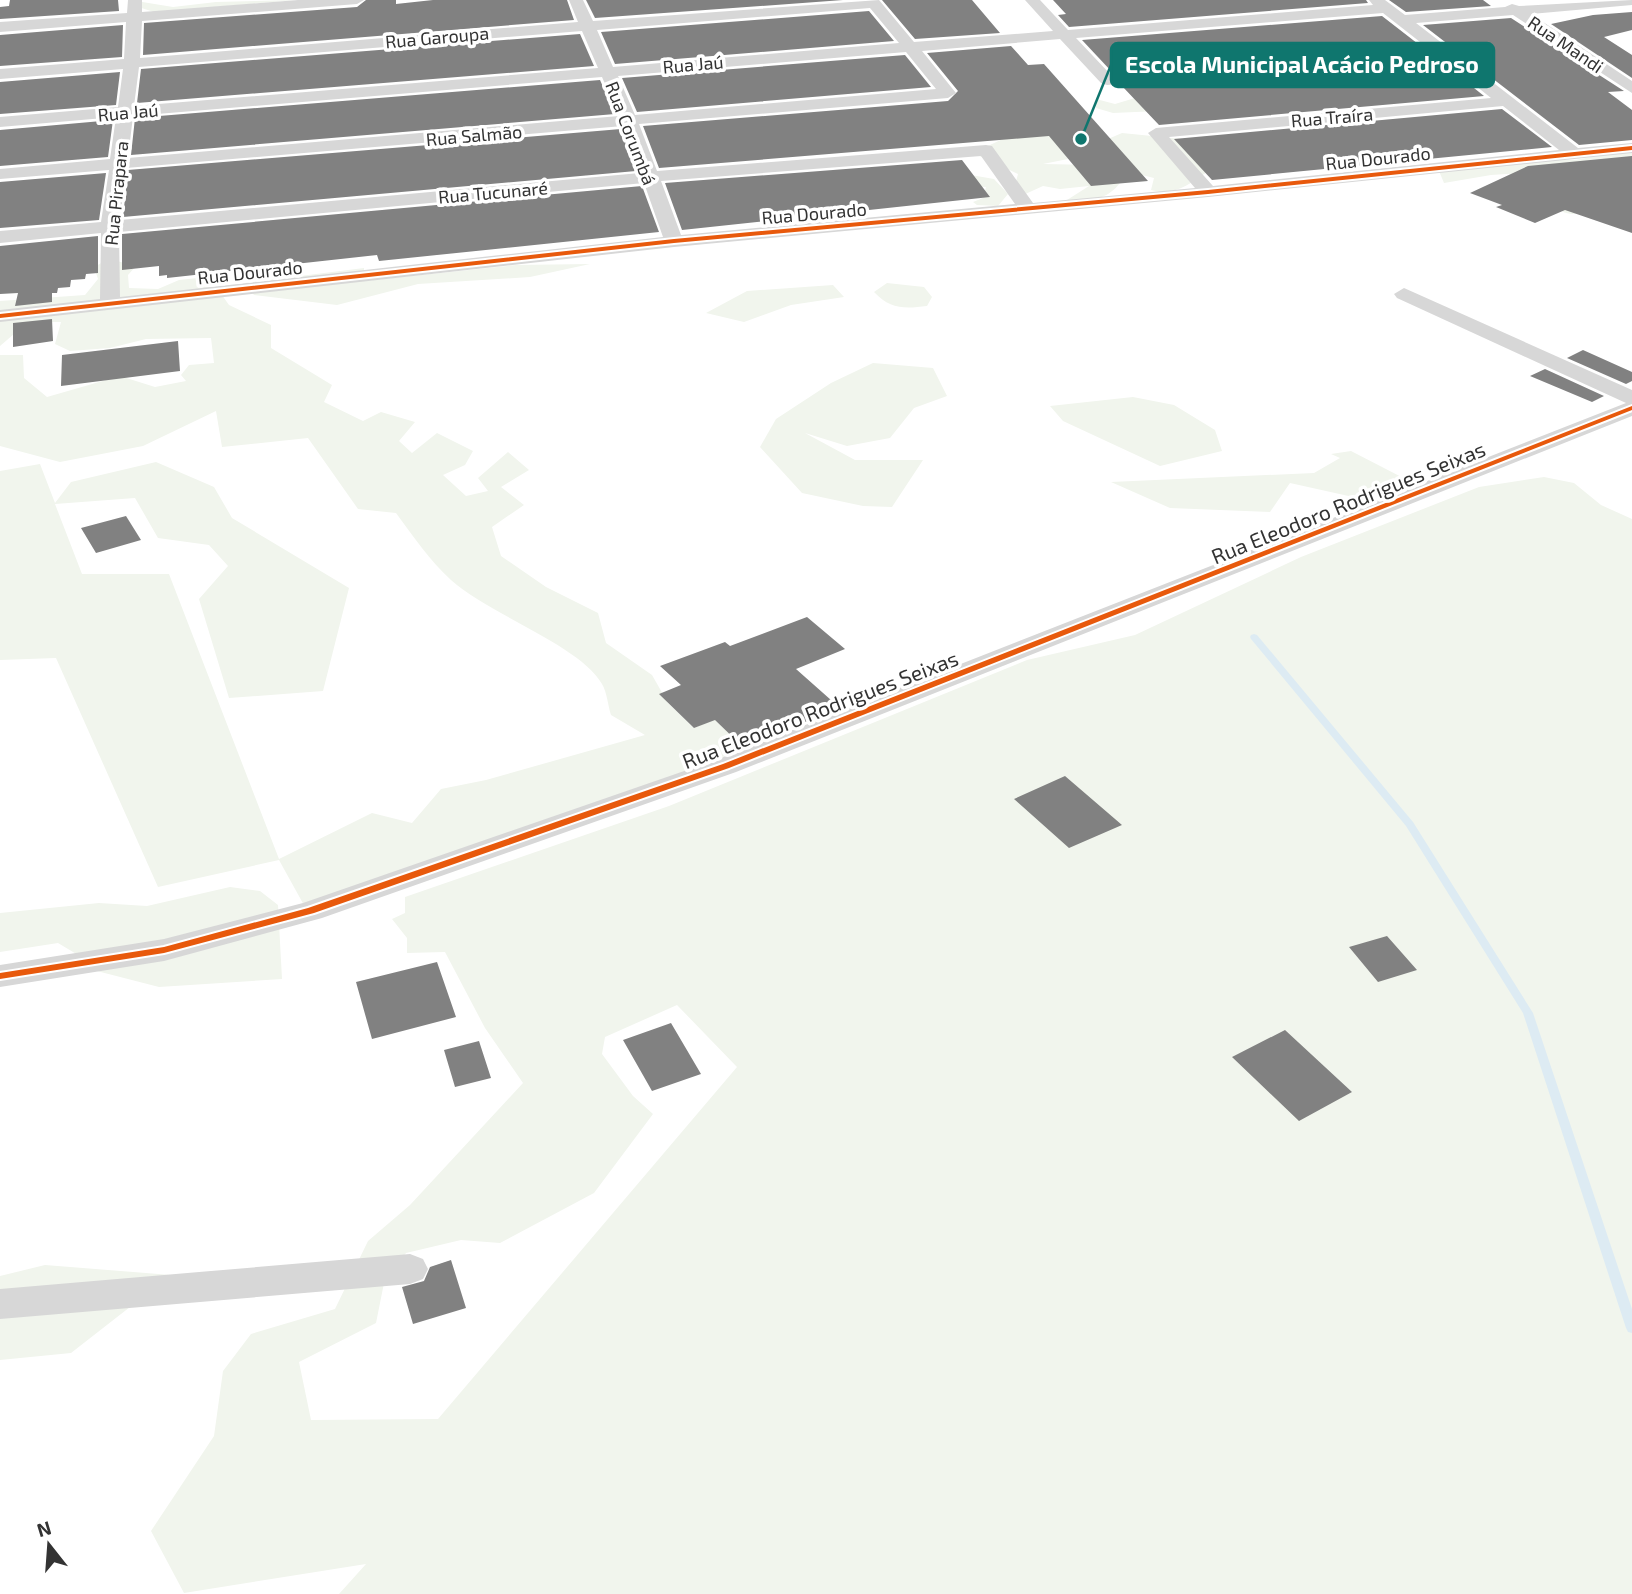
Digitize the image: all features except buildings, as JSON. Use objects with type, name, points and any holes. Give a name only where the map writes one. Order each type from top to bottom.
[{"type":"street","points":[[0,27],[134,8],[357,0]]},
{"type":"street","name":"Rua Corumbá","points":[[576,0],[629,122],[674,241]]},
{"type":"street","points":[[1032,0],[1107,80],[1444,52]]},
{"type":"street","name":"Rua Mandi","points":[[1500,0],[1632,88]]},
{"type":"street","points":[[1402,20],[1632,1]]},
{"type":"street","name":"Rua Garoupa","points":[[0,74],[874,3],[908,47]]},
{"type":"street","points":[[1381,4],[1573,153]]},
{"type":"street","name":"Rua Jaú","points":[[0,122],[1065,34],[1381,4]]},
{"type":"street","name":"Rua Pirapara","points":[[110,304],[110,226],[132,62],[134,8]]},
{"type":"street","name":"Rua Salmão","points":[[0,174],[948,93],[908,47]]},
{"type":"street","name":"Rua Traíra","points":[[1208,192],[1156,133],[1508,101]]},
{"type":"street","name":"Rua Dourado","points":[[0,316],[674,241],[1208,192],[1632,148]]},
{"type":"street","name":"Rua Tucunaré","points":[[0,237],[986,150],[1028,209]]},
{"type":"street","points":[[1404,294],[1632,398]]},
{"type":"street","name":"Rua Eleodoro Rodrigues Seixas","points":[[5,978],[164,950],[311,911],[726,766],[1632,408]]},
{"type":"street","points":[[0,1304],[410,1269]]},
{"type":"shaded area","points":[[130,0],[173,7],[216,2],[297,0],[154,12],[132,5]]},
{"type":"shaded area","points":[[1135,98],[1158,111],[1113,113],[1096,108],[1096,99],[1115,104]]},
{"type":"shaded area","points":[[1051,131],[1068,159],[1043,164],[1094,165],[1120,183],[1103,197],[1090,200],[1067,200],[1089,186],[1060,189],[1043,186],[1021,196],[1014,189],[1018,174],[973,153],[1009,136]]},
{"type":"shaded area","points":[[1122,133],[1182,139],[1207,172],[1174,190],[1151,190],[1154,178],[1113,168],[1108,139]]},
{"type":"shaded area","points":[[1632,149],[1632,178],[1593,208],[1571,214],[1561,211],[1552,202],[1537,172],[1491,175],[1444,183],[1439,171],[1541,159],[1576,160]]},
{"type":"shaded area","points":[[971,175],[994,179],[1008,194],[998,206],[977,205],[973,202],[983,198],[986,187],[963,186]]},
{"type":"shaded area","points":[[109,259],[136,266],[128,275],[129,288],[158,289],[179,280],[198,278],[201,286],[217,288],[229,305],[271,325],[271,348],[332,385],[324,402],[363,421],[381,412],[415,422],[399,441],[412,453],[437,433],[473,451],[465,465],[443,475],[466,496],[488,491],[478,478],[508,452],[529,470],[501,487],[524,505],[492,527],[501,556],[546,587],[598,613],[606,643],[652,675],[668,703],[694,728],[724,715],[745,749],[766,749],[305,907],[279,860],[158,887],[56,658],[0,660],[0,471],[40,464],[55,503],[71,482],[156,462],[214,487],[232,518],[349,588],[323,691],[229,698],[199,599],[228,566],[209,545],[158,538],[135,498],[55,504],[82,574],[169,574],[279,859],[372,813],[412,823],[441,789],[486,780],[645,735],[611,715],[602,684],[591,670],[574,656],[467,593],[443,573],[396,513],[358,509],[308,438],[222,447],[216,411],[143,446],[60,462],[0,446],[0,355],[23,355],[24,378],[47,397],[120,376],[155,387],[186,381],[181,375],[189,365],[214,363],[211,338],[146,339],[110,348],[70,351],[55,344],[61,322],[28,322],[0,346],[0,301],[85,295],[98,279],[94,267]]},
{"type":"shaded area","points":[[590,264],[530,277],[418,284],[337,305],[254,295],[245,283],[364,268],[364,281],[516,265]]},
{"type":"shaded area","points":[[887,283],[924,287],[932,297],[927,306],[892,305],[874,292]]},
{"type":"shaded area","points":[[833,285],[844,297],[791,305],[744,322],[706,313],[747,291]]},
{"type":"shaded area","points":[[873,363],[933,368],[947,396],[914,408],[890,438],[847,446],[805,433],[855,460],[923,460],[892,507],[863,506],[802,493],[760,447],[776,419],[831,383]]},
{"type":"shaded area","points":[[1133,397],[1174,405],[1215,430],[1222,451],[1160,466],[1063,421],[1050,406]]},
{"type":"shaded area","points":[[1351,451],[1415,484],[1362,499],[1290,483],[1270,512],[1170,508],[1111,482],[1314,473],[1340,458],[1331,454]]},
{"type":"shaded area","points":[[1544,477],[1574,483],[1601,505],[1632,519],[1632,1594],[339,1594],[366,1564],[184,1593],[151,1531],[214,1436],[223,1371],[251,1334],[335,1309],[368,1241],[410,1205],[523,1083],[485,1028],[445,952],[407,953],[407,938],[392,919],[405,913],[405,897],[669,806],[1027,660],[1135,635],[1301,557],[1479,487]],"holes":[[[677,1005],[737,1067],[438,1419],[311,1420],[299,1362],[376,1323],[384,1283],[406,1253],[461,1240],[500,1243],[594,1193],[653,1114],[633,1096],[602,1054],[605,1037]]]},
{"type":"shaded area","points":[[230,887],[260,891],[278,905],[282,979],[159,987],[93,970],[78,955],[58,943],[0,952],[0,913],[99,903],[147,906]]},
{"type":"shaded area","points":[[45,1265],[171,1275],[71,1353],[0,1360],[0,1276]]},
{"type":"waterway","points":[[1254,637],[1410,824],[1528,1013],[1632,1328]]},
{"type":"cycle path","points":[[0,316],[674,241],[1208,192],[1632,148]]},
{"type":"cycle path","points":[[0,976],[164,950],[311,911],[726,766],[1632,408]]},
{"type":"place","name":"Escola Municipal Acácio Pedroso","points":[[1081,139]]}]
